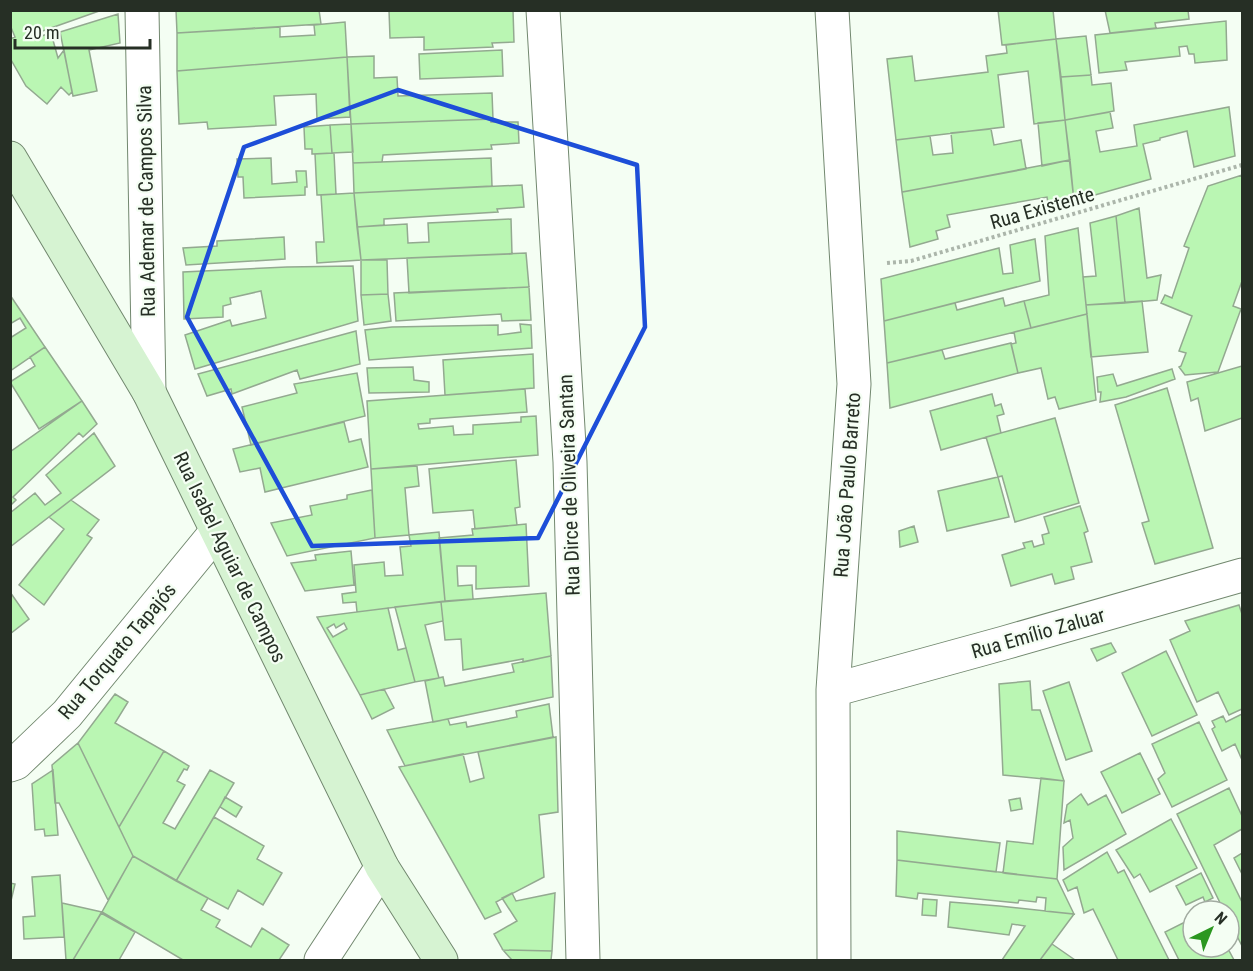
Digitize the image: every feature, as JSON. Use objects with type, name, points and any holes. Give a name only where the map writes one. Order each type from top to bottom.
[{"type":"street","name":"Rua Ademar de Campos Silva","points":[[142,10],[149,392]]},
{"type":"street","name":"Rua Dirce de Oliveira Santan","points":[[543,10],[570,462],[583,960]]},
{"type":"street","name":"Rua João Paulo Barreto","points":[[832,10],[854,384],[833,690],[834,960]]},
{"type":"street","name":"Rua Isabel Aguiar de Campos","points":[[10,158],[149,392],[382,867],[441,960]]},
{"type":"street","name":"Rua Torquato Tapajós","points":[[10,765],[16,763],[67,714],[217,531]]},
{"type":"street","name":"Rua Emílio Zaluar","points":[[833,690],[1004,644],[1242,575]]},
{"type":"street","points":[[321,960],[382,867]]},
{"type":"path","name":"Rua Existente","points":[[847,266],[911,261],[1242,165]]},
{"type":"highlighted area","points":[[398,90],[637,165],[645,327],[538,538],[312,546],[187,317],[244,147]]},
{"type":"building","points":[[10,10],[102,10],[34,34],[35,38],[51,33],[58,58],[64,50],[72,92],[69,95],[61,87],[47,104],[26,86],[10,58],[10,39],[15,37],[10,25]]},
{"type":"building","points":[[176,10],[319,10],[321,24],[177,33]]},
{"type":"building","points":[[389,10],[513,10],[514,42],[492,43],[493,47],[424,50],[424,37],[390,38]]},
{"type":"building","points":[[998,10],[1053,10],[1056,39],[1002,45]]},
{"type":"building","points":[[1105,10],[1188,10],[1189,19],[1155,23],[1156,28],[1110,33]]},
{"type":"building","points":[[118,14],[120,43],[89,50],[97,91],[73,96],[60,32]]},
{"type":"building","points":[[1226,21],[1227,60],[1195,63],[1194,54],[1189,54],[1187,46],[1179,47],[1180,56],[1125,62],[1127,70],[1099,73],[1095,35]]},
{"type":"building","points":[[345,22],[347,57],[177,71],[177,33],[280,27],[280,37],[315,35],[314,25]]},
{"type":"building","points":[[1086,36],[1091,75],[1061,77],[1056,39]]},
{"type":"building","points":[[1056,39],[1065,120],[1034,124],[1028,71],[998,75],[1004,127],[896,140],[887,59],[912,56],[915,81],[988,72],[986,56],[1007,53],[1006,45]]},
{"type":"building","points":[[502,50],[503,76],[420,79],[419,54]]},
{"type":"building","points":[[374,56],[374,78],[397,77],[398,96],[492,93],[493,119],[351,124],[347,57]]},
{"type":"building","points":[[347,57],[350,117],[317,119],[316,94],[274,96],[276,125],[208,129],[207,122],[179,124],[177,71]]},
{"type":"building","points":[[1091,75],[1092,85],[1111,83],[1114,111],[1065,120],[1061,77]]},
{"type":"building","points":[[1229,107],[1235,156],[1194,167],[1187,131],[1160,138],[1160,140],[1143,144],[1151,179],[1074,201],[1065,120],[1110,112],[1113,128],[1096,131],[1100,152],[1137,146],[1134,125]]},
{"type":"building","points":[[491,119],[491,122],[518,122],[519,143],[491,145],[492,149],[383,155],[382,162],[353,163],[351,124]]},
{"type":"building","points":[[1065,120],[1070,160],[1042,166],[1038,123]]},
{"type":"building","points":[[351,124],[353,152],[332,153],[330,125]]},
{"type":"building","points":[[330,125],[332,153],[312,154],[312,149],[305,149],[304,127]]},
{"type":"building","points":[[991,129],[994,145],[1021,140],[1026,169],[902,192],[896,140],[930,136],[933,155],[953,153],[951,133]]},
{"type":"building","points":[[334,153],[336,194],[317,195],[315,154]]},
{"type":"building","points":[[271,158],[272,184],[297,182],[296,171],[306,171],[305,195],[244,198],[243,177],[238,177],[237,159]]},
{"type":"building","points":[[491,158],[492,186],[354,193],[353,163]]},
{"type":"building","points":[[1070,160],[1074,201],[1049,208],[1047,197],[947,215],[950,227],[936,231],[938,239],[910,247],[902,192]]},
{"type":"building","points":[[1242,175],[1242,281],[1233,306],[1241,309],[1218,372],[1185,375],[1179,367],[1186,353],[1179,351],[1192,316],[1161,303],[1165,295],[1172,298],[1189,248],[1184,246],[1208,186]]},
{"type":"building","points":[[522,185],[524,207],[497,209],[498,212],[384,219],[384,225],[357,227],[354,193]]},
{"type":"building","points":[[354,193],[361,260],[317,263],[316,242],[324,242],[321,195]]},
{"type":"building","points":[[1139,208],[1147,278],[1161,275],[1157,300],[1125,303],[1116,216]]},
{"type":"building","points":[[1116,216],[1125,303],[1086,305],[1083,277],[1096,276],[1090,223]]},
{"type":"building","points":[[511,219],[512,254],[361,260],[357,227],[407,224],[408,243],[429,242],[428,223]]},
{"type":"building","points":[[1078,228],[1087,314],[1031,328],[1024,301],[1049,295],[1045,236]]},
{"type":"building","points":[[284,237],[285,259],[186,265],[183,248],[217,246],[217,241]]},
{"type":"building","points":[[1035,239],[1040,281],[884,321],[881,279],[999,248],[1003,274],[1013,273],[1010,245]]},
{"type":"building","points":[[526,253],[529,287],[409,293],[407,258]]},
{"type":"building","points":[[361,260],[387,260],[388,294],[361,295]]},
{"type":"building","points":[[353,266],[358,321],[195,369],[185,335],[230,320],[232,326],[266,318],[261,291],[230,298],[231,304],[223,306],[223,317],[184,319],[183,272]]},
{"type":"building","points":[[529,287],[531,320],[502,321],[501,314],[396,321],[394,293]]},
{"type":"building","points":[[388,294],[391,321],[364,325],[361,295]]},
{"type":"building","points":[[10,295],[45,347],[10,371],[10,338],[26,328],[20,318],[10,324]]},
{"type":"building","points":[[1003,298],[1005,306],[1024,301],[1031,328],[887,363],[884,321],[955,303],[957,310]]},
{"type":"building","points":[[1142,301],[1148,352],[1091,357],[1086,305]]},
{"type":"building","points":[[1087,314],[1096,400],[1059,409],[1055,397],[1048,399],[1041,368],[1018,373],[1011,344],[1016,343],[1014,332]]},
{"type":"building","points":[[520,324],[531,325],[532,348],[369,360],[365,330],[392,327],[498,325],[498,335],[521,332]]},
{"type":"building","points":[[356,331],[360,364],[300,379],[297,370],[232,394],[231,389],[207,396],[198,374]]},
{"type":"building","points":[[1011,343],[1018,373],[890,408],[887,363],[942,350],[945,359]]},
{"type":"building","points":[[45,347],[82,401],[39,429],[10,382],[35,366],[30,357]]},
{"type":"building","points":[[533,354],[534,388],[445,395],[443,360]]},
{"type":"building","points":[[1242,366],[1242,418],[1205,431],[1198,398],[1191,401],[1187,382]]},
{"type":"building","points":[[413,367],[414,380],[429,382],[429,392],[369,393],[367,368]]},
{"type":"building","points":[[1172,369],[1175,379],[1126,397],[1100,402],[1101,392],[1098,392],[1097,377],[1113,374],[1117,386]]},
{"type":"building","points":[[357,373],[365,416],[251,445],[242,407],[297,393],[294,384]]},
{"type":"building","points":[[1167,388],[1213,548],[1155,564],[1142,523],[1149,521],[1115,405]]},
{"type":"building","points":[[525,389],[527,412],[430,419],[430,423],[418,424],[419,429],[453,426],[454,435],[473,434],[473,425],[521,422],[521,417],[536,416],[538,455],[371,469],[367,401]]},
{"type":"building","points":[[992,394],[995,406],[1001,404],[1004,414],[997,416],[1001,433],[941,450],[930,411]]},
{"type":"building","points":[[82,401],[97,424],[83,437],[79,433],[13,497],[16,500],[10,506],[10,452]]},
{"type":"building","points":[[1055,418],[1079,503],[1015,522],[1002,476],[998,477],[986,437]]},
{"type":"building","points":[[344,422],[349,442],[361,439],[368,467],[265,492],[260,468],[240,472],[233,449]]},
{"type":"building","points":[[94,433],[115,466],[10,547],[10,513],[35,493],[45,505],[61,493],[46,475]]},
{"type":"building","points":[[516,460],[520,507],[515,508],[517,525],[475,529],[473,510],[433,513],[429,469]]},
{"type":"building","points":[[417,466],[419,486],[405,488],[409,535],[375,538],[371,469]]},
{"type":"building","points":[[998,477],[1009,517],[947,531],[938,491]]},
{"type":"building","points":[[372,490],[375,538],[287,556],[271,523],[312,515],[310,506],[347,499],[347,495]]},
{"type":"building","points":[[71,500],[99,520],[87,535],[92,538],[44,605],[19,585],[64,529],[49,517]]},
{"type":"building","points":[[1080,506],[1088,531],[1084,533],[1092,562],[1071,567],[1074,579],[1055,584],[1052,574],[1011,586],[1002,555],[1025,548],[1023,543],[1032,541],[1034,547],[1044,544],[1042,535],[1049,533],[1044,517]]},
{"type":"building","points":[[526,524],[529,586],[476,589],[476,566],[457,566],[458,586],[472,585],[473,599],[445,601],[439,538],[473,535],[472,529]]},
{"type":"building","points":[[914,526],[918,542],[900,547],[899,531]]},
{"type":"building","points":[[439,532],[445,601],[357,612],[356,602],[343,603],[342,594],[356,592],[354,565],[384,562],[385,576],[403,575],[400,547],[411,546],[409,535]]},
{"type":"building","points":[[351,551],[354,585],[305,591],[291,563],[316,560],[315,555]]},
{"type":"building","points":[[10,592],[29,619],[10,634]]},
{"type":"building","points":[[546,593],[551,656],[463,670],[461,639],[445,640],[441,602]]},
{"type":"building","points":[[441,602],[443,621],[425,625],[439,678],[415,682],[395,607]]},
{"type":"building","points":[[1239,605],[1242,614],[1242,709],[1229,715],[1218,692],[1197,702],[1170,640],[1190,631],[1185,621]]},
{"type":"building","points":[[388,608],[398,650],[406,648],[415,682],[360,695],[317,617]],"holes":[[[344,623],[347,629],[333,637],[327,628],[334,624],[336,628]]]},
{"type":"building","points":[[1111,643],[1116,652],[1097,661],[1091,649]]},
{"type":"building","points":[[1166,651],[1197,715],[1152,736],[1122,673]]},
{"type":"building","points":[[551,656],[553,697],[433,722],[425,681],[443,677],[445,686],[514,672],[512,664]]},
{"type":"building","points":[[1030,681],[1032,710],[1040,710],[1064,781],[1003,775],[999,684]]},
{"type":"building","points":[[1069,682],[1092,751],[1066,760],[1043,691]]},
{"type":"building","points":[[384,689],[394,708],[372,719],[360,695]]},
{"type":"building","points":[[115,694],[128,702],[115,723],[164,751],[119,827],[78,743]]},
{"type":"building","points":[[549,704],[553,737],[405,766],[387,730],[448,719],[450,725],[466,722],[467,727],[517,717],[516,711]]},
{"type":"building","points":[[1242,714],[1242,760],[1235,744],[1222,751],[1212,729],[1215,727],[1212,721],[1223,716],[1226,722]]},
{"type":"building","points":[[1199,722],[1227,780],[1172,807],[1158,779],[1165,773],[1152,744]]},
{"type":"building","points":[[556,737],[558,812],[539,815],[544,877],[496,902],[501,912],[485,919],[399,767],[463,754],[470,782],[484,778],[478,752]]},
{"type":"building","points":[[78,743],[133,856],[108,900],[59,803],[55,803],[52,765]]},
{"type":"building","points":[[164,751],[189,766],[187,770],[184,769],[177,781],[185,785],[163,823],[175,829],[210,770],[234,783],[176,881],[133,856],[119,827]]},
{"type":"building","points":[[1140,753],[1160,794],[1122,813],[1101,772]]},
{"type":"building","points":[[53,770],[58,835],[45,836],[44,829],[35,830],[32,784]]},
{"type":"building","points":[[1041,778],[1064,781],[1057,879],[1003,873],[1007,841],[1033,844]]},
{"type":"building","points":[[1229,788],[1242,816],[1242,829],[1214,845],[1241,899],[1218,899],[1177,814]]},
{"type":"building","points":[[1081,794],[1088,805],[1106,795],[1126,834],[1064,870],[1063,847],[1073,838],[1070,820],[1064,823],[1067,805]]},
{"type":"building","points":[[225,797],[242,807],[236,817],[220,807]]},
{"type":"building","points":[[1020,798],[1022,809],[1011,811],[1009,800]]},
{"type":"building","points":[[214,817],[264,846],[257,859],[282,873],[263,905],[238,890],[228,909],[176,881]]},
{"type":"building","points":[[1171,819],[1197,868],[1150,892],[1140,874],[1134,878],[1116,850]]},
{"type":"building","points":[[897,831],[1000,843],[996,872],[897,860]]},
{"type":"building","points":[[1107,852],[1118,873],[1124,870],[1169,960],[1118,960],[1093,909],[1084,913],[1077,887],[1068,891],[1063,880]]},
{"type":"building","points":[[1242,853],[1242,874],[1234,858]]},
{"type":"building","points":[[133,856],[208,898],[201,910],[220,920],[216,927],[251,947],[262,928],[289,945],[279,960],[183,960],[102,912]]},
{"type":"building","points":[[897,860],[1057,879],[1074,914],[1045,911],[1046,898],[1037,897],[1036,902],[1019,900],[1018,903],[918,893],[917,899],[896,896]]},
{"type":"building","points":[[1201,873],[1213,898],[1183,899],[1176,886]]},
{"type":"building","points":[[60,875],[64,937],[24,939],[23,917],[35,916],[32,877]]},
{"type":"building","points":[[10,883],[15,884],[10,905]]},
{"type":"building","points":[[512,893],[516,901],[555,893],[552,951],[503,950],[494,934],[517,921],[502,898]]},
{"type":"building","points":[[923,899],[937,900],[936,916],[922,915]]},
{"type":"building","points":[[1241,900],[1242,902],[1242,946],[1241,944]]},
{"type":"building","points":[[950,902],[1074,914],[1040,960],[1002,960],[1025,926],[1012,924],[1009,935],[948,927]]},
{"type":"building","points":[[62,903],[102,912],[73,960],[66,960]]},
{"type":"building","points":[[101,913],[135,932],[119,960],[73,960]]},
{"type":"building","points":[[1181,924],[1181,959],[1234,960],[1179,960],[1165,932]]},
{"type":"building","points":[[1052,944],[1075,960],[1040,960]]},
{"type":"building","points":[[503,950],[552,951],[551,960],[512,960]]}]
